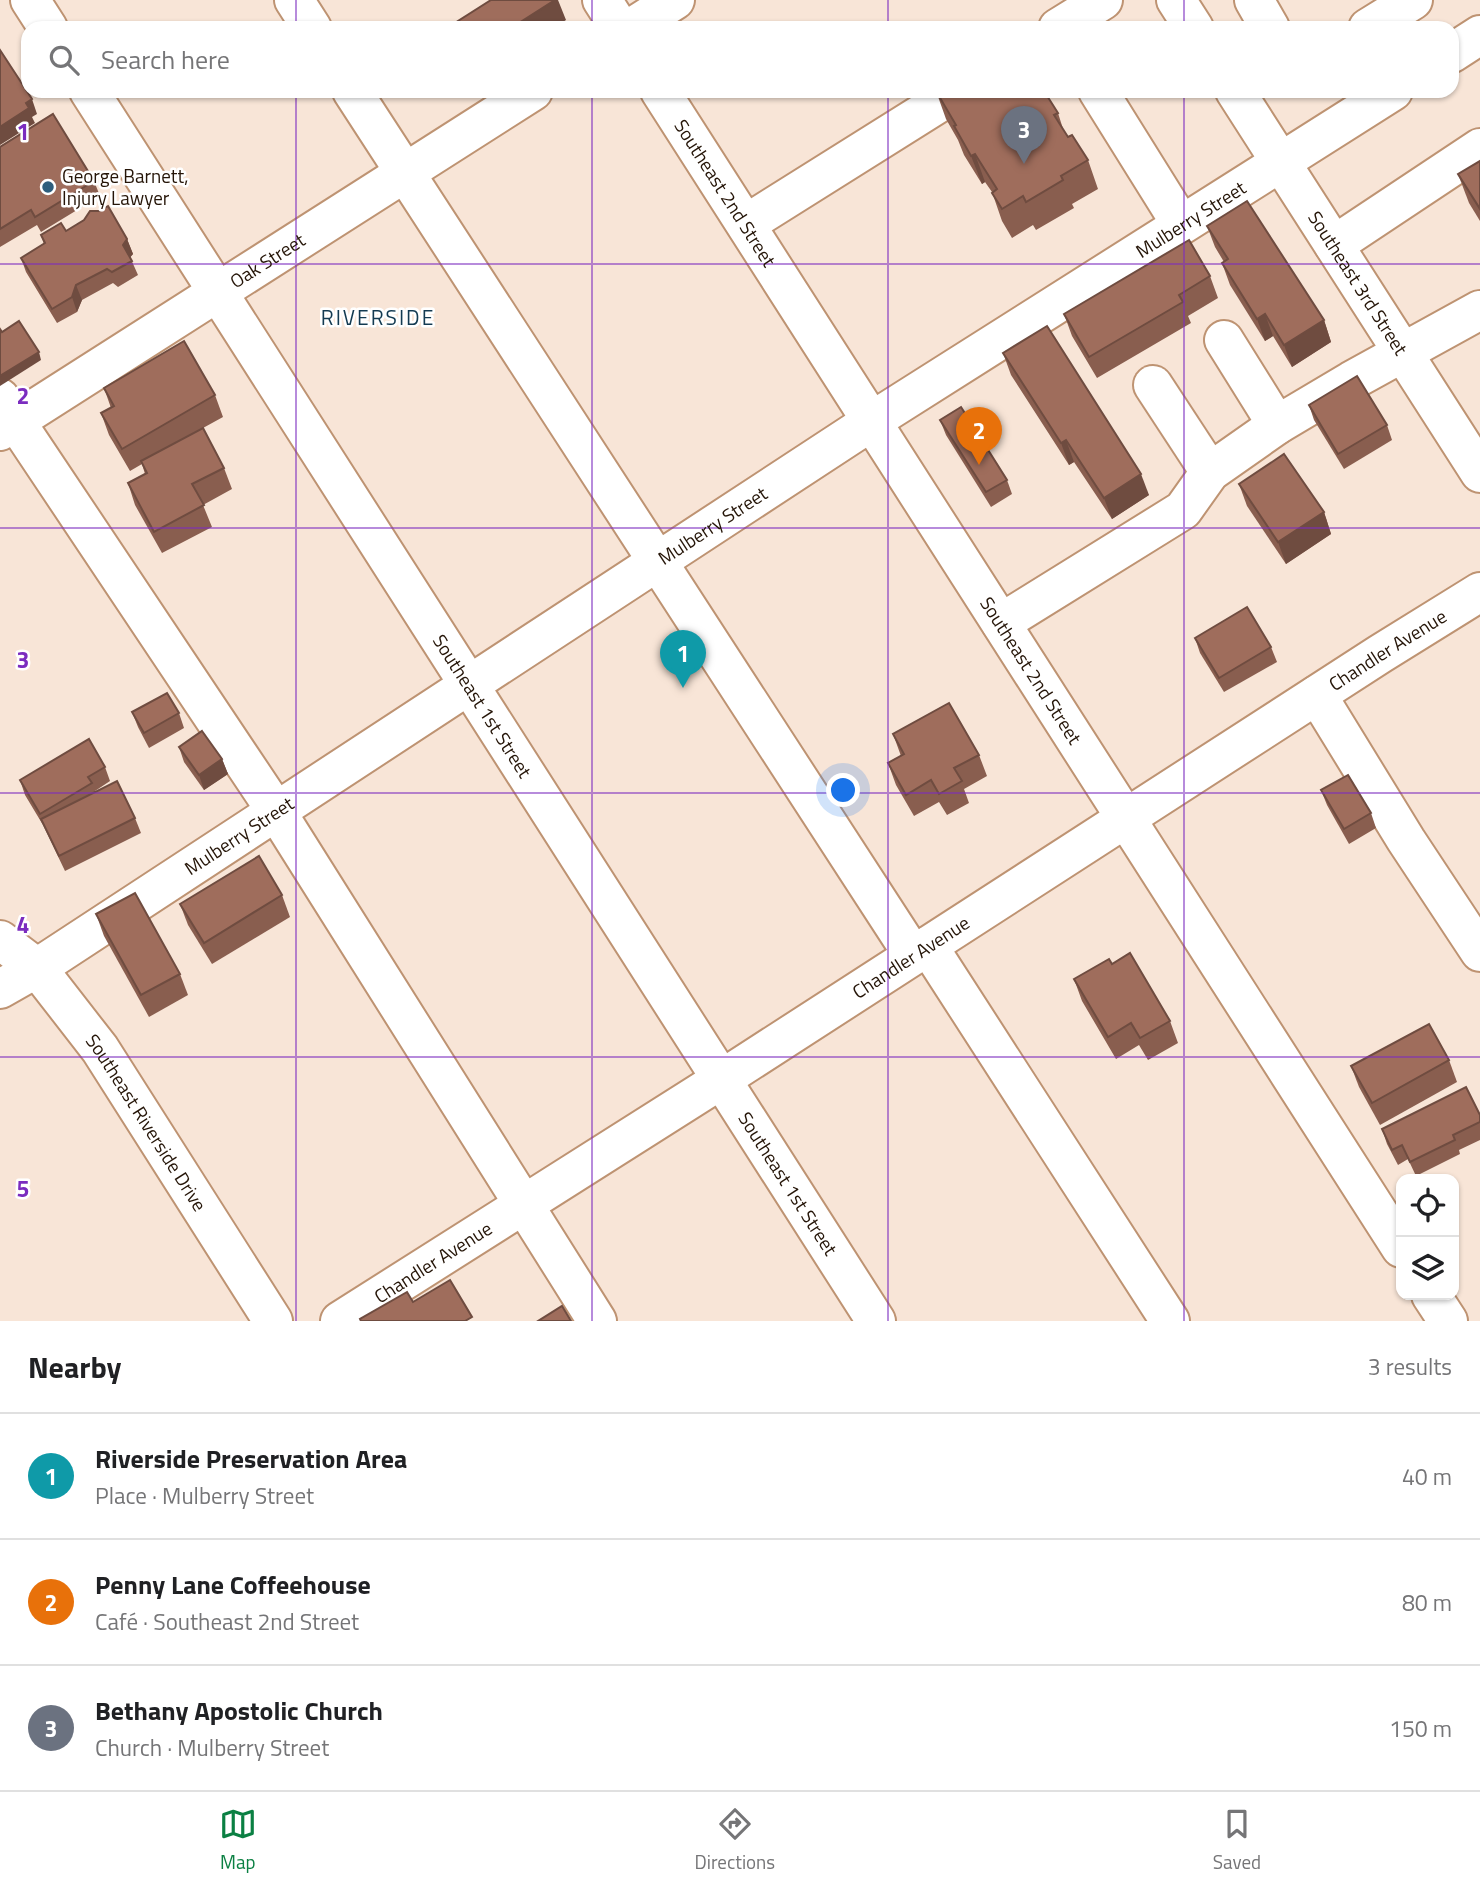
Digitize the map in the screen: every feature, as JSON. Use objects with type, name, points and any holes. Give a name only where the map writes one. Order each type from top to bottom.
[{"type":"street","points":[[30,0],[44,21]]},
{"type":"street","points":[[293,0],[307,21]]},
{"type":"street","points":[[602,0],[616,21]]},
{"type":"street","points":[[642,21],[674,0]]},
{"type":"street","points":[[1069,21],[1102,0]]},
{"type":"street","points":[[1176,0],[1190,21]]},
{"type":"street","points":[[1254,0],[1266,21]]},
{"type":"street","points":[[1379,21],[1413,0]]},
{"type":"street","points":[[1459,49],[1480,36]]},
{"type":"street","name":"Southeast 1st Street","points":[[93,98],[876,1321]]},
{"type":"street","points":[[357,98],[659,562],[1170,1321]]},
{"type":"street","name":"Oak Street","points":[[5,417],[218,293],[522,98]]},
{"type":"street","name":"Southeast 2nd Street","points":[[665,98],[1396,1240]]},
{"type":"street","points":[[746,224],[947,98]]},
{"type":"street","points":[[1102,98],[1181,224]]},
{"type":"street","name":"Southeast 3rd Street","points":[[1239,98],[1480,473]]},
{"type":"street","name":"Mulberry Street","points":[[0,989],[37,968],[471,686],[872,421],[1382,98]]},
{"type":"street","points":[[1334,245],[1480,148]]},
{"type":"street","points":[[1001,623],[1183,509],[1210,472],[1277,425],[1480,310]]},
{"type":"street","points":[[1224,340],[1277,425]]},
{"type":"street","points":[[1153,385],[1210,472]]},
{"type":"street","points":[[5,417],[111,561],[276,811],[597,1321]]},
{"type":"street","name":"Chandler Avenue","points":[[340,1321],[1480,592]]},
{"type":"street","points":[[1317,695],[1406,840],[1480,952]]},
{"type":"street","name":"Southeast Riverside Drive","points":[[0,940],[37,968],[100,1049],[273,1321]]},
{"type":"street","points":[[1434,1300],[1448,1321]]},
{"type":"building","points":[[491,0],[555,0],[522,21],[458,21]]},
{"type":"building","points":[[0,50],[21,82],[21,98],[32,99],[26,103],[29,108],[0,127]]},
{"type":"building","points":[[940,98],[1048,98],[1058,113],[1054,115],[1068,137],[1072,135],[1088,160],[1061,176],[1063,180],[1026,202],[1023,196],[1002,209],[992,193],[997,189],[975,154],[971,156],[954,126],[956,125]]},
{"type":"building","name":"George Barnett, Injury Lawyer","points":[[53,114],[94,181],[35,217],[31,210],[0,229],[0,147]]},
{"type":"building","points":[[1480,161],[1480,209],[1458,174]]},
{"type":"building","points":[[1247,201],[1324,320],[1284,345],[1265,314],[1257,319],[1222,263],[1228,259],[1207,226]]},
{"type":"building","points":[[108,206],[127,239],[123,245],[132,261],[112,272],[107,269],[76,285],[72,297],[52,309],[21,258],[45,243],[41,235],[61,223],[66,231],[84,220],[90,211],[99,211]]},
{"type":"building","points":[[1189,240],[1210,276],[1179,295],[1183,302],[1089,357],[1064,314]]},
{"type":"building","points":[[19,321],[39,352],[0,376],[0,329],[2,332]]},
{"type":"building","points":[[1047,326],[1141,474],[1104,498],[1066,440],[1061,443],[1003,353]]},
{"type":"building","points":[[184,341],[215,395],[122,449],[101,413],[114,406],[104,388]]},
{"type":"building","points":[[1357,376],[1387,425],[1338,454],[1309,405]]},
{"type":"building","points":[[961,407],[1007,480],[986,492],[940,420]]},
{"type":"building","points":[[203,428],[224,468],[192,484],[204,505],[154,532],[128,483],[147,473],[141,461]]},
{"type":"building","points":[[1284,454],[1324,512],[1278,542],[1239,484]]},
{"type":"building","points":[[1247,607],[1271,647],[1219,678],[1195,638]]},
{"type":"building","points":[[167,693],[179,713],[144,733],[132,712]]},
{"type":"building","points":[[949,703],[979,755],[954,768],[962,781],[939,794],[931,780],[906,795],[888,763],[904,754],[893,734]]},
{"type":"building","points":[[202,731],[222,759],[199,775],[179,747]]},
{"type":"building","points":[[89,739],[105,767],[88,777],[92,783],[40,814],[20,780]]},
{"type":"building","points":[[1348,775],[1371,813],[1344,829],[1321,790]]},
{"type":"building","points":[[117,781],[135,818],[59,856],[41,819]]},
{"type":"building","points":[[259,856],[282,895],[204,943],[180,904]]},
{"type":"building","points":[[135,893],[180,974],[141,995],[96,914]]},
{"type":"building","points":[[1130,953],[1170,1021],[1140,1038],[1131,1023],[1108,1037],[1074,979],[1109,959],[1112,964]]},
{"type":"building","points":[[1429,1024],[1449,1060],[1372,1103],[1351,1066]]},
{"type":"building","points":[[1466,1087],[1480,1115],[1480,1122],[1453,1135],[1455,1140],[1410,1162],[1402,1145],[1392,1150],[1382,1129]]},
{"type":"building","points":[[450,1280],[472,1317],[465,1321],[360,1319],[407,1292],[413,1302]]},
{"type":"building","points":[[562,1306],[571,1321],[538,1321]]},
{"type":"place","name":"Bethany Apostolic Church","points":[[1024,164]]},
{"type":"place","name":"George Barnett, Injury Lawyer","points":[[48,187]]},
{"type":"place","name":"Penny Lane Coffeehouse","points":[[979,465]]},
{"type":"place","name":"Riverside Preservation Area","points":[[683,688]]},
{"type":"district","name":"RIVERSIDE","points":[[378,318]]}]
